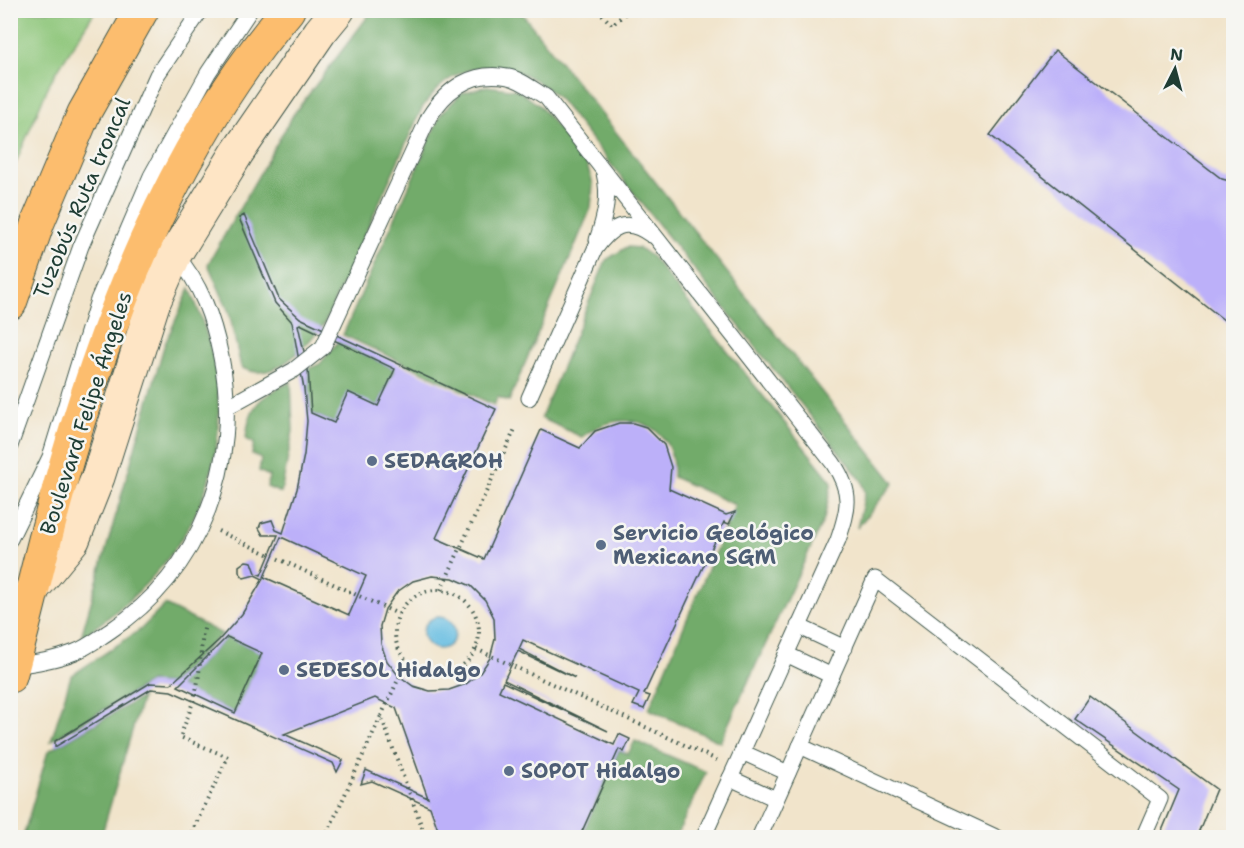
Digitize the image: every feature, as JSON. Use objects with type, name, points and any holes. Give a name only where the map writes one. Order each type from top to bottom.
[{"type":"highway","points":[[10,303],[38,222],[84,113],[142,10]]},
{"type":"highway","name":"Boulevard Felipe Ángeles","points":[[12,671],[57,493],[114,316],[157,216],[208,123],[258,46],[288,10]]},
{"type":"main road","points":[[31,591],[73,540],[98,477],[153,304],[176,254],[244,144],[338,10]]},
{"type":"lane","name":"Tuzobús Ruta troncal","points":[[10,446],[81,246],[158,75],[201,10]]},
{"type":"lane","points":[[10,538],[50,456],[98,300],[151,176],[208,73],[250,10]]},
{"type":"lane","points":[[227,407],[294,370],[323,347],[429,117],[450,89],[468,79],[488,76],[510,77],[546,97],[844,480],[849,497],[846,518],[703,837]]},
{"type":"lane","points":[[529,398],[595,249],[607,206],[608,188],[604,171]]},
{"type":"lane","points":[[595,249],[608,231],[619,225],[635,227],[658,240]]},
{"type":"lane","points":[[12,671],[82,649],[120,624],[161,587],[192,544],[205,519],[223,459],[227,407],[221,360],[209,312],[193,274],[176,254]]},
{"type":"lane","points":[[759,837],[876,579],[1160,799],[1143,837]]},
{"type":"lane","points":[[798,626],[844,648]]},
{"type":"lane","points":[[786,654],[832,676]]},
{"type":"lane","points":[[800,746],[998,837]]},
{"type":"lane","points":[[742,752],[788,773]]},
{"type":"lane","points":[[730,778],[776,799]]},
{"type":"path","points":[[598,10],[612,25],[629,10]]},
{"type":"path","points":[[441,590],[515,429]]},
{"type":"path","points":[[216,530],[398,614]]},
{"type":"path","points":[[441,590],[455,594],[475,613],[479,626],[476,650],[466,663],[455,671],[442,675],[428,674],[406,663],[396,647],[394,633],[398,614],[413,597],[427,591],[441,590]]},
{"type":"path","points":[[189,837],[228,757],[180,737],[190,711],[199,674],[200,646],[205,625]]},
{"type":"path","points":[[476,650],[717,760]]},
{"type":"path","points":[[325,837],[406,663]]},
{"type":"path","points":[[381,716],[426,837]]},
{"type":"green space","points":[[17,11],[95,11],[50,82],[11,174],[10,44]]},
{"type":"green space","points":[[372,11],[520,11],[894,483],[857,528],[865,493],[862,481],[560,100],[543,85],[525,75],[506,69],[488,67],[470,70],[453,77],[437,90],[422,108],[324,324],[298,353],[276,368],[265,372],[253,372],[241,367],[229,312],[208,264],[293,115]]},
{"type":"green space","points":[[487,86],[517,90],[539,105],[587,165],[593,184],[591,208],[509,401],[498,397],[494,405],[343,335],[441,114],[462,93]]},
{"type":"green space","points":[[627,247],[639,248],[652,257],[832,482],[824,519],[720,742],[649,709],[735,505],[673,477],[672,458],[666,443],[657,431],[644,424],[629,421],[614,422],[598,427],[582,437],[541,418],[606,260]]},
{"type":"green space","points":[[190,288],[211,349],[219,402],[217,443],[208,482],[193,518],[172,552],[146,583],[116,612],[81,637],[164,346]]},
{"type":"green space","points":[[338,342],[395,369],[378,406],[334,423],[311,413],[308,369],[320,364]]},
{"type":"green space","points":[[291,382],[293,431],[281,493],[267,487],[269,476],[259,471],[261,459],[252,454],[254,443],[246,439],[250,417],[258,403],[271,392]]},
{"type":"green space","points":[[165,605],[222,634],[170,684],[150,682],[51,741],[71,676],[141,629]]},
{"type":"green space","points":[[227,637],[262,653],[235,713],[178,686]]},
{"type":"green space","points":[[142,697],[101,837],[23,837],[48,751]]},
{"type":"green space","points":[[635,741],[706,772],[676,837],[581,837],[619,750],[628,754]]},
{"type":"water","points":[[439,617],[450,622],[455,633],[450,644],[439,649],[428,644],[423,633],[428,622]]},
{"type":"building","points":[[1055,50],[1222,179],[1234,182],[1234,328],[990,135]]},
{"type":"building","points":[[244,215],[279,299],[300,318],[496,409],[436,538],[484,559],[541,430],[580,448],[595,431],[619,423],[633,423],[646,427],[664,445],[671,467],[669,489],[726,515],[735,512],[729,524],[724,522],[644,694],[650,696],[644,709],[633,705],[639,693],[523,640],[519,649],[575,678],[518,651],[504,680],[608,731],[503,682],[499,691],[614,745],[619,734],[630,739],[624,752],[619,749],[579,838],[441,838],[430,807],[372,781],[361,784],[366,770],[428,798],[396,708],[375,698],[284,734],[343,760],[337,772],[333,763],[171,691],[151,689],[55,747],[55,741],[150,683],[171,684],[219,640],[242,614],[263,579],[255,575],[244,578],[239,572],[239,566],[246,561],[252,562],[256,573],[261,575],[278,535],[263,535],[259,528],[261,523],[272,520],[276,530],[283,533],[297,489],[304,455],[307,421],[304,389],[292,322],[275,303],[239,218]],"holes":[[[298,325],[395,369],[378,406],[348,392],[334,423],[311,413],[308,369]],[[281,537],[366,576],[349,615],[264,577]],[[432,576],[453,578],[471,586],[485,600],[494,618],[495,639],[490,658],[480,673],[466,684],[449,690],[430,691],[413,686],[398,675],[387,661],[381,644],[380,626],[385,609],[397,592],[413,581]],[[227,637],[262,653],[235,713],[178,686]]]},
{"type":"building","points":[[1090,697],[1216,789],[1196,838],[1159,838],[1179,790],[1075,719]]},
{"type":"waterway","points":[[10,12],[18,10]]},
{"type":"place","name":"SEDAGROH","points":[[372,461]]},
{"type":"place","name":"Servicio Geológico Mexicano SGM","points":[[601,545]]},
{"type":"place","name":"SEDESOL Hidalgo","points":[[284,670]]},
{"type":"place","name":"SOPOT Hidalgo","points":[[509,771]]}]
